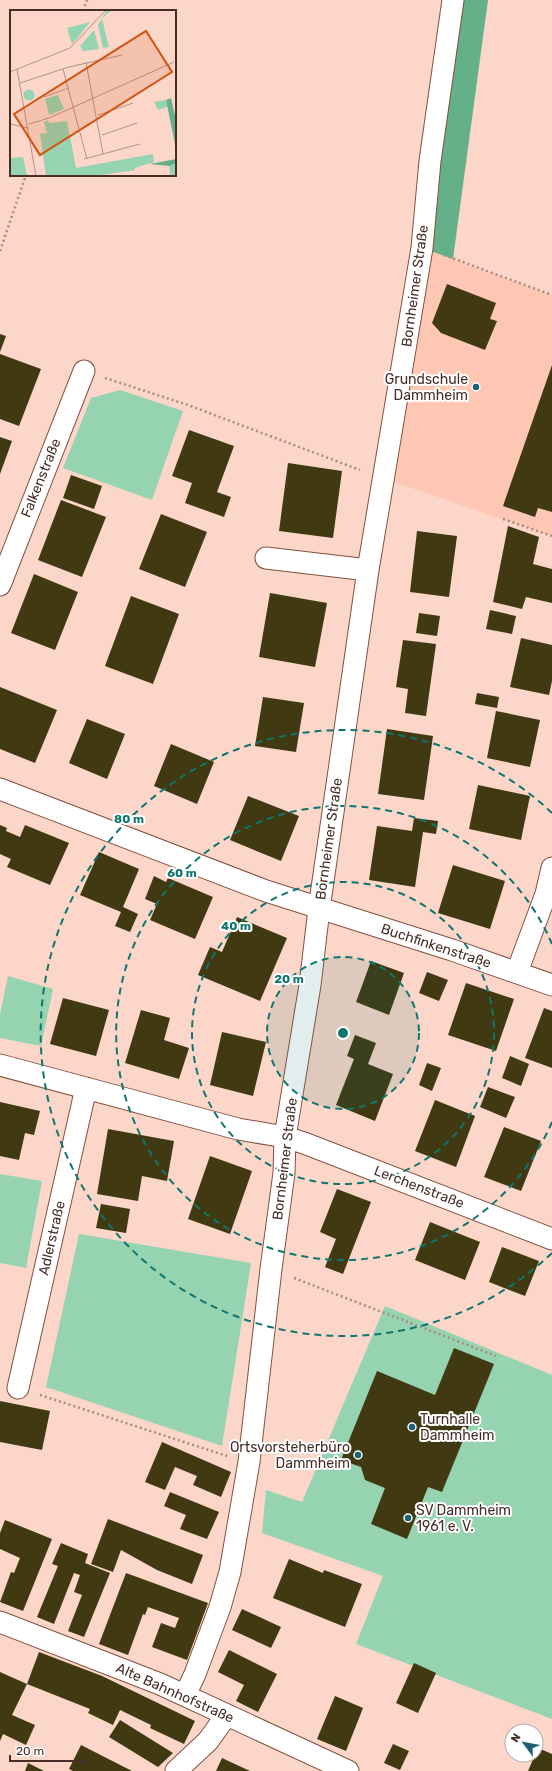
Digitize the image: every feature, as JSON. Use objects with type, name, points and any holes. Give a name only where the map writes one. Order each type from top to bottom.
[{"type":"street","name":"Bornheimer Straße","points":[[184,1695],[195,1674],[220,1607],[230,1572],[249,1462],[271,1269],[284,1173],[285,1137],[310,985],[319,909],[368,570],[385,479],[422,248],[430,161],[453,0]]},
{"type":"street","name":"Falkenstraße","points":[[0,585],[84,371]]},
{"type":"street","points":[[266,558],[368,570]]},
{"type":"street","name":"Buchfinkenstraße","points":[[0,789],[266,891],[517,972],[552,985]]},
{"type":"street","points":[[517,972],[546,894],[552,868]]},
{"type":"street","points":[[0,1065],[238,1129],[285,1137]]},
{"type":"street","name":"Adlerstraße","points":[[18,1388],[86,1088]]},
{"type":"street","name":"Lerchenstraße","points":[[285,1137],[322,1149],[552,1239]]},
{"type":"street","name":"Alte Bahnhofstraße","points":[[0,1622],[184,1695],[226,1716],[348,1771]]},
{"type":"street","points":[[176,1771],[208,1741],[226,1716]]},
{"type":"path","points":[[83,10],[87,0]]},
{"type":"path","points":[[0,251],[26,176]]},
{"type":"path","points":[[422,248],[552,295]]},
{"type":"path","points":[[84,371],[188,405],[385,479]]},
{"type":"path","points":[[503,520],[552,536]]},
{"type":"path","points":[[271,1269],[496,1356]]},
{"type":"path","points":[[18,1388],[249,1462]]},
{"type":"shaded area","name":"Grundschule Dammheim","points":[[422,248],[552,295],[552,536],[385,479]]},
{"type":"green space","points":[[453,0],[488,0],[453,259],[422,248]]},
{"type":"green space","points":[[120,390],[183,411],[152,500],[63,468],[91,398]]},
{"type":"green space","points":[[8,976],[53,989],[41,1046],[0,1038],[0,1014]]},
{"type":"green space","points":[[0,1174],[42,1181],[26,1268],[0,1263]]},
{"type":"green space","points":[[79,1234],[251,1263],[222,1446],[46,1387]]},
{"type":"green space","name":"SV Dammheim 1961 e. V.","points":[[385,1306],[552,1375],[552,1719],[356,1644],[383,1576],[262,1533],[266,1490],[302,1502]]},
{"type":"building","points":[[447,284],[496,303],[490,319],[497,321],[485,350],[441,333],[432,323]]},
{"type":"building","points":[[0,334],[6,336],[0,352]]},
{"type":"building","points":[[0,354],[41,369],[19,426],[0,419]]},
{"type":"building","points":[[552,365],[552,512],[538,508],[535,517],[503,506]]},
{"type":"building","points":[[189,430],[234,446],[217,492],[231,497],[224,517],[185,503],[192,483],[172,476]]},
{"type":"building","points":[[0,437],[12,441],[0,474]]},
{"type":"building","points":[[288,463],[342,471],[333,538],[279,531]]},
{"type":"building","points":[[71,475],[102,486],[94,509],[63,498]]},
{"type":"building","points":[[61,500],[106,517],[82,577],[38,560]]},
{"type":"building","points":[[161,514],[207,532],[185,587],[139,569]]},
{"type":"building","points":[[508,526],[539,537],[533,564],[552,569],[552,603],[526,597],[522,609],[493,602]]},
{"type":"building","points":[[417,531],[457,536],[449,597],[410,592]]},
{"type":"building","points":[[34,574],[78,592],[55,650],[11,633]]},
{"type":"building","points":[[270,593],[327,603],[315,667],[259,657]]},
{"type":"building","points":[[131,596],[179,614],[153,684],[105,666]]},
{"type":"building","points":[[490,610],[516,616],[512,634],[486,629]]},
{"type":"building","points":[[419,613],[440,616],[437,636],[416,633]]},
{"type":"building","points":[[521,638],[552,645],[552,681],[549,695],[510,687]]},
{"type":"building","points":[[403,640],[436,644],[426,716],[405,713],[408,689],[396,687]]},
{"type":"building","points":[[0,687],[57,710],[35,763],[0,749]]},
{"type":"building","points":[[477,693],[499,697],[497,708],[475,704]]},
{"type":"building","points":[[263,697],[304,703],[296,752],[255,746]]},
{"type":"building","points":[[496,711],[540,720],[530,767],[487,758]]},
{"type":"building","points":[[87,719],[125,734],[107,779],[69,763]]},
{"type":"building","points":[[387,729],[433,736],[424,800],[378,794]]},
{"type":"building","points":[[171,744],[214,762],[197,804],[154,786]]},
{"type":"building","points":[[478,785],[530,796],[521,840],[469,829]]},
{"type":"building","points":[[248,796],[299,816],[281,861],[230,840]]},
{"type":"building","points":[[414,818],[438,821],[436,834],[423,832],[415,887],[369,880],[377,826],[412,831]]},
{"type":"building","points":[[0,825],[7,828],[6,831],[20,837],[25,825],[69,843],[50,885],[7,867],[11,859],[0,854]]},
{"type":"building","points":[[99,852],[139,869],[123,907],[138,914],[130,932],[115,926],[121,912],[80,895]]},
{"type":"building","points":[[453,865],[505,881],[490,929],[438,913]]},
{"type":"building","points":[[154,876],[166,882],[168,878],[213,897],[195,939],[150,920],[157,904],[145,899]]},
{"type":"building","points":[[237,917],[287,938],[260,1001],[198,975],[210,947],[222,952]]},
{"type":"building","points":[[371,961],[404,973],[389,1015],[356,1002]]},
{"type":"building","points":[[427,972],[448,980],[439,1001],[419,993]]},
{"type":"building","points":[[466,983],[514,999],[496,1051],[448,1035]]},
{"type":"building","points":[[63,998],[109,1010],[96,1056],[50,1044]]},
{"type":"building","points":[[544,1008],[552,1011],[552,1068],[525,1058]]},
{"type":"building","points":[[141,1010],[170,1018],[164,1040],[189,1048],[179,1079],[125,1063]]},
{"type":"building","points":[[222,1032],[266,1042],[253,1096],[210,1085]]},
{"type":"building","points":[[355,1035],[376,1043],[368,1064],[393,1074],[375,1121],[336,1105],[354,1059],[347,1056]]},
{"type":"building","points":[[510,1056],[529,1064],[521,1086],[502,1078]]},
{"type":"building","points":[[427,1063],[441,1068],[432,1091],[419,1085]]},
{"type":"building","points":[[488,1087],[515,1097],[506,1118],[480,1107]]},
{"type":"building","points":[[435,1100],[475,1116],[456,1167],[415,1151]]},
{"type":"building","points":[[0,1102],[40,1111],[34,1135],[25,1133],[19,1160],[0,1156]]},
{"type":"building","points":[[504,1127],[541,1141],[521,1191],[484,1177]]},
{"type":"building","points":[[108,1129],[174,1141],[167,1181],[142,1176],[138,1201],[97,1194]]},
{"type":"building","points":[[210,1156],[252,1171],[230,1234],[188,1219]]},
{"type":"building","points":[[337,1189],[371,1202],[343,1274],[325,1267],[336,1239],[320,1232]]},
{"type":"building","points":[[101,1204],[130,1209],[126,1233],[96,1228]]},
{"type":"building","points":[[430,1222],[480,1242],[465,1280],[415,1260]]},
{"type":"building","points":[[502,1247],[539,1261],[525,1296],[489,1282]]},
{"type":"building","name":"Turnhalle Dammheim","points":[[454,1348],[494,1364],[442,1492],[428,1487],[407,1539],[371,1524],[385,1488],[365,1480],[361,1467],[341,1460],[377,1371],[435,1395]]},
{"type":"building","points":[[0,1401],[50,1411],[42,1450],[0,1442]]},
{"type":"building","points":[[162,1442],[231,1472],[221,1497],[193,1485],[197,1476],[175,1467],[165,1490],[145,1482]]},
{"type":"building","points":[[170,1492],[219,1512],[207,1539],[180,1529],[186,1515],[164,1506]]},
{"type":"building","points":[[108,1519],[203,1555],[192,1584],[157,1570],[121,1550],[113,1572],[91,1564]]},
{"type":"building","points":[[5,1520],[52,1539],[23,1611],[0,1602],[11,1572],[14,1573],[20,1558],[0,1549],[0,1533]]},
{"type":"building","points":[[61,1543],[88,1554],[85,1563],[110,1573],[84,1637],[68,1631],[82,1595],[74,1592],[80,1575],[74,1573],[54,1624],[37,1617],[58,1566],[52,1564]]},
{"type":"building","points":[[289,1559],[323,1573],[324,1570],[362,1584],[345,1627],[273,1598]]},
{"type":"building","points":[[126,1573],[208,1603],[187,1660],[152,1647],[161,1623],[175,1628],[179,1618],[148,1607],[145,1615],[143,1614],[128,1655],[99,1644]]},
{"type":"building","points":[[242,1609],[281,1627],[271,1648],[232,1630]]},
{"type":"building","points":[[229,1650],[277,1674],[258,1712],[236,1701],[244,1685],[218,1672]]},
{"type":"building","points":[[39,1652],[102,1676],[195,1721],[184,1744],[150,1728],[151,1725],[120,1710],[113,1725],[88,1713],[90,1709],[27,1684]]},
{"type":"building","points":[[414,1663],[436,1673],[418,1713],[396,1703]]},
{"type":"building","points":[[0,1672],[27,1684],[12,1715],[35,1725],[26,1745],[3,1734],[0,1741]]},
{"type":"building","points":[[335,1696],[363,1708],[346,1751],[317,1739]]},
{"type":"building","points":[[120,1720],[173,1753],[158,1767],[109,1737]]},
{"type":"building","points":[[393,1744],[409,1751],[400,1770],[384,1763]]},
{"type":"building","points":[[81,1745],[132,1771],[73,1771],[69,1769]]},
{"type":"building","points":[[544,1751],[552,1754],[552,1771],[528,1771],[531,1763],[544,1763]]},
{"type":"building","points":[[222,1758],[250,1771],[216,1771]]},
{"type":"building","points":[[28,1763],[44,1771],[25,1771]]},
{"type":"place","name":"Grundschule Dammheim","points":[[476,387]]},
{"type":"place","name":"Turnhalle Dammheim","points":[[412,1427]]},
{"type":"place","name":"Ortsvorsteherbüro Dammheim","points":[[358,1455]]},
{"type":"place","name":"SV Dammheim 1961 e. V.","points":[[408,1518]]}]
